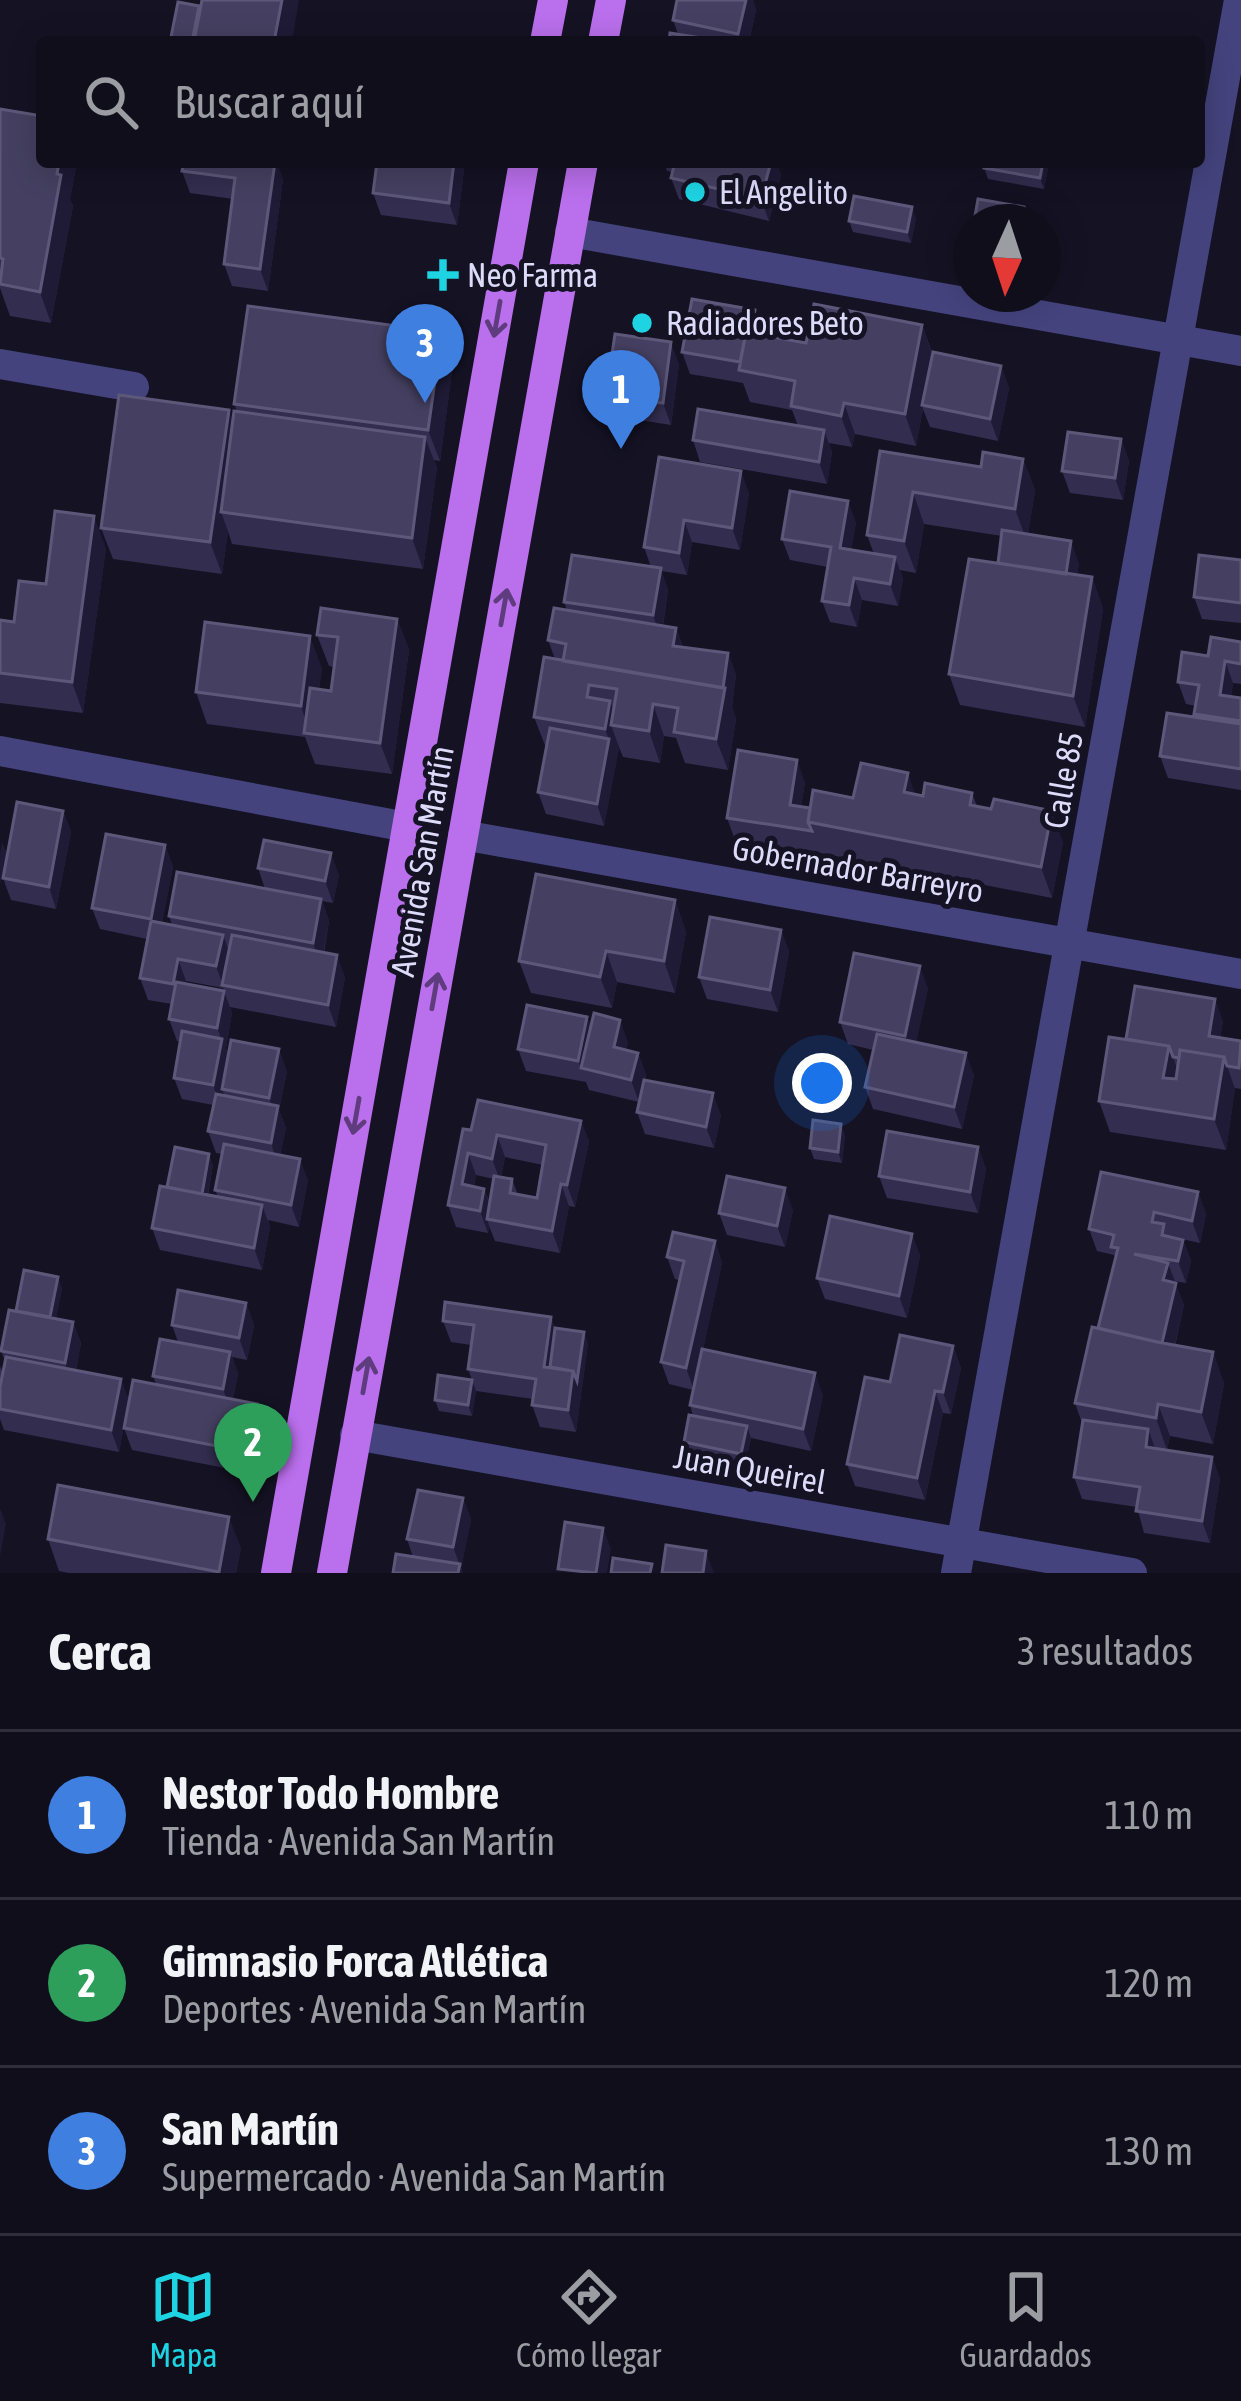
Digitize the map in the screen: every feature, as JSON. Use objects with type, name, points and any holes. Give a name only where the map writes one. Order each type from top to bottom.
[{"type":"main road","points":[[546,36],[553,0]]},
{"type":"main road","points":[[604,36],[610,0]]},
{"type":"main road","name":"Avenida San Martín","points":[[275,1573],[523,168]]},
{"type":"main road","name":"Avenida San Martín","points":[[332,1573],[582,168]]},
{"type":"street","name":"Calle 85","points":[[959,1558],[1239,0]]},
{"type":"street","points":[[570,232],[1241,351]]},
{"type":"street","points":[[0,364],[134,387]]},
{"type":"street","points":[[0,751],[407,827]]},
{"type":"street","name":"Gobernador Barreyro","points":[[463,835],[1241,974]]},
{"type":"street","name":"Juan Queirel","points":[[355,1435],[959,1558],[1132,1573]]},
{"type":"building","points":[[202,0],[282,0],[275,36],[195,36]]},
{"type":"building","points":[[677,0],[746,0],[738,34],[673,20]]},
{"type":"building","points":[[178,2],[199,6],[193,36],[171,36]]},
{"type":"building","points":[[0,109],[36,115],[36,168],[58,168],[61,175],[40,292],[0,284]]},
{"type":"building","points":[[274,168],[260,269],[224,264],[235,178],[182,171]]},
{"type":"building","points":[[376,168],[453,168],[449,203],[373,193]]},
{"type":"building","points":[[674,168],[769,168],[761,199],[671,178]]},
{"type":"building","points":[[984,168],[1042,168],[1040,178]]},
{"type":"building","points":[[854,196],[912,207],[907,232],[849,221]]},
{"type":"building","points":[[692,299],[755,310],[740,362],[682,352]]},
{"type":"building","points":[[814,304],[922,325],[905,414],[844,403],[841,416],[791,406],[795,381],[739,370],[746,332],[806,343]]},
{"type":"building","points":[[248,306],[442,332],[428,430],[234,404]]},
{"type":"building","points":[[615,334],[671,342],[663,403],[606,395]]},
{"type":"building","points":[[933,352],[1001,366],[990,419],[922,405]]},
{"type":"building","points":[[119,395],[229,410],[210,542],[101,528]]},
{"type":"building","points":[[698,409],[824,430],[819,462],[693,440]]},
{"type":"building","points":[[234,411],[425,437],[412,538],[221,512]]},
{"type":"building","points":[[1068,432],[1121,439],[1115,478],[1062,471]]},
{"type":"building","points":[[880,451],[981,467],[983,452],[1023,459],[1015,509],[913,492],[904,541],[867,535]]},
{"type":"building","points":[[659,457],[741,471],[732,528],[684,520],[679,553],[644,547]]},
{"type":"building","points":[[790,491],[848,501],[840,548],[895,557],[890,584],[854,578],[849,605],[822,601],[831,547],[782,539]]},
{"type":"building","points":[[55,511],[94,516],[72,682],[0,673],[0,620],[14,622],[19,581],[46,584]]},
{"type":"building","points":[[1002,530],[1071,541],[1066,574],[998,563]]},
{"type":"building","points":[[572,555],[661,568],[653,615],[564,602]]},
{"type":"building","points":[[1199,555],[1241,560],[1241,603],[1194,597]]},
{"type":"building","points":[[969,559],[1092,577],[1073,696],[949,674]]},
{"type":"building","points":[[321,608],[397,619],[380,743],[304,733],[310,688],[331,691],[338,637],[317,635]]},
{"type":"building","points":[[554,608],[676,628],[673,646],[728,653],[723,688],[563,661],[566,644],[548,640]]},
{"type":"building","points":[[205,622],[310,636],[301,706],[196,692]]},
{"type":"building","points":[[1211,637],[1241,642],[1241,664],[1225,661],[1220,695],[1241,698],[1241,721],[1194,714],[1199,685],[1178,682],[1182,652],[1208,656]]},
{"type":"building","points":[[544,657],[725,688],[716,739],[674,732],[678,708],[653,704],[649,731],[611,725],[617,689],[589,685],[587,697],[610,701],[605,729],[534,717]]},
{"type":"building","points":[[1167,713],[1241,724],[1241,769],[1160,756]]},
{"type":"building","points":[[550,728],[609,739],[597,804],[538,792]]},
{"type":"building","points":[[738,750],[797,760],[790,805],[810,808],[812,831],[727,818]]},
{"type":"building","points":[[861,763],[908,773],[904,792],[923,796],[925,783],[972,793],[970,805],[991,809],[994,799],[1052,811],[1041,867],[808,822],[813,790],[853,798]]},
{"type":"building","points":[[17,802],[63,811],[49,887],[3,878]]},
{"type":"building","points":[[106,834],[165,845],[151,919],[92,908]]},
{"type":"building","points":[[264,840],[331,853],[325,881],[258,868]]},
{"type":"building","points":[[177,872],[321,899],[313,943],[169,916]]},
{"type":"building","points":[[536,874],[675,900],[664,961],[606,951],[600,977],[519,961]]},
{"type":"building","points":[[710,917],[781,930],[770,990],[699,977]]},
{"type":"building","points":[[151,921],[223,935],[216,966],[178,959],[173,984],[140,978]]},
{"type":"building","points":[[232,935],[337,955],[328,1005],[222,985]]},
{"type":"building","points":[[854,953],[920,966],[905,1036],[840,1022]]},
{"type":"building","points":[[176,982],[224,991],[217,1028],[169,1019]]},
{"type":"building","points":[[1135,986],[1215,999],[1209,1036],[1241,1041],[1239,1068],[1227,1066],[1224,1057],[1180,1050],[1179,1058],[1173,1057],[1169,1046],[1126,1039]]},
{"type":"building","points":[[527,1005],[587,1017],[578,1061],[518,1049]]},
{"type":"building","points":[[594,1013],[620,1020],[614,1047],[638,1053],[631,1080],[581,1068]]},
{"type":"building","points":[[182,1031],[222,1039],[213,1085],[174,1078]]},
{"type":"building","points":[[877,1034],[966,1053],[954,1107],[865,1087]]},
{"type":"building","points":[[1109,1037],[1169,1046],[1163,1078],[1176,1079],[1180,1050],[1224,1057],[1214,1119],[1099,1101]]},
{"type":"building","points":[[231,1040],[279,1049],[269,1098],[222,1089]]},
{"type":"building","points":[[644,1080],[713,1093],[706,1127],[637,1112]]},
{"type":"building","points":[[216,1094],[278,1106],[271,1143],[208,1131]]},
{"type":"building","points":[[478,1100],[581,1121],[552,1231],[487,1219],[494,1176],[512,1179],[510,1193],[537,1198],[546,1145],[497,1135],[492,1159],[468,1153],[462,1184],[484,1189],[480,1211],[448,1205],[463,1129],[471,1130]]},
{"type":"building","points":[[813,1120],[841,1124],[838,1152],[810,1148]]},
{"type":"building","points":[[887,1131],[978,1147],[970,1192],[879,1176]]},
{"type":"building","points":[[224,1144],[300,1159],[291,1205],[215,1190]]},
{"type":"building","points":[[175,1147],[209,1154],[202,1194],[167,1187]]},
{"type":"building","points":[[1101,1172],[1198,1192],[1192,1221],[1154,1212],[1152,1222],[1164,1224],[1162,1235],[1183,1240],[1178,1261],[1134,1254],[1168,1263],[1163,1280],[1176,1283],[1162,1343],[1098,1328],[1118,1248],[1111,1247],[1114,1235],[1089,1229]]},
{"type":"building","points":[[727,1176],[785,1188],[777,1226],[719,1213]]},
{"type":"building","points":[[160,1186],[262,1205],[254,1248],[152,1228]]},
{"type":"building","points":[[830,1216],[912,1234],[899,1296],[817,1278]]},
{"type":"building","points":[[673,1232],[715,1241],[686,1368],[661,1362],[684,1261],[667,1257]]},
{"type":"building","points":[[24,1270],[58,1277],[50,1317],[16,1311]]},
{"type":"building","points":[[178,1290],[246,1303],[239,1338],[172,1325]]},
{"type":"building","points":[[445,1302],[551,1317],[544,1367],[573,1371],[568,1410],[532,1405],[536,1379],[468,1369],[474,1325],[443,1321]]},
{"type":"building","points":[[9,1310],[73,1322],[65,1363],[1,1351]]},
{"type":"building","points":[[1092,1327],[1213,1352],[1201,1412],[1158,1404],[1156,1418],[1075,1403]]},
{"type":"building","points":[[555,1328],[584,1332],[577,1381],[573,1371],[550,1367]]},
{"type":"building","points":[[900,1335],[953,1346],[943,1392],[935,1391],[917,1478],[847,1464],[865,1377],[890,1382]]},
{"type":"building","points":[[160,1339],[230,1352],[223,1389],[153,1376]]},
{"type":"building","points":[[702,1349],[815,1373],[803,1429],[690,1405]]},
{"type":"building","points":[[6,1357],[121,1379],[111,1430],[0,1409]]},
{"type":"building","points":[[438,1375],[472,1380],[468,1405],[435,1400]]},
{"type":"building","points":[[133,1380],[257,1404],[248,1452],[124,1428]]},
{"type":"building","points":[[689,1415],[747,1426],[741,1454],[684,1442]]},
{"type":"building","points":[[1083,1420],[1148,1429],[1146,1447],[1212,1457],[1202,1521],[1136,1511],[1140,1487],[1074,1477]]},
{"type":"building","points":[[58,1485],[229,1517],[219,1572],[48,1539]]},
{"type":"building","points":[[418,1490],[463,1498],[453,1547],[407,1539]]},
{"type":"building","points":[[565,1522],[603,1528],[596,1573],[558,1569]]},
{"type":"building","points":[[666,1545],[706,1551],[703,1573],[662,1573]]},
{"type":"building","points":[[396,1554],[460,1564],[458,1573],[393,1573]]},
{"type":"building","points":[[613,1558],[652,1564],[650,1573],[611,1573]]},
{"type":"place","name":"El Angelito","points":[[695,192]]},
{"type":"place","name":"Neo Farma","points":[[443,275]]},
{"type":"place","name":"Radiadores Beto","points":[[642,323]]},
{"type":"place","name":"San Martín","points":[[425,403]]},
{"type":"place","name":"Nestor Todo Hombre","points":[[621,449]]},
{"type":"place","name":"Gimnasio Forca Atlética","points":[[253,1502]]}]
